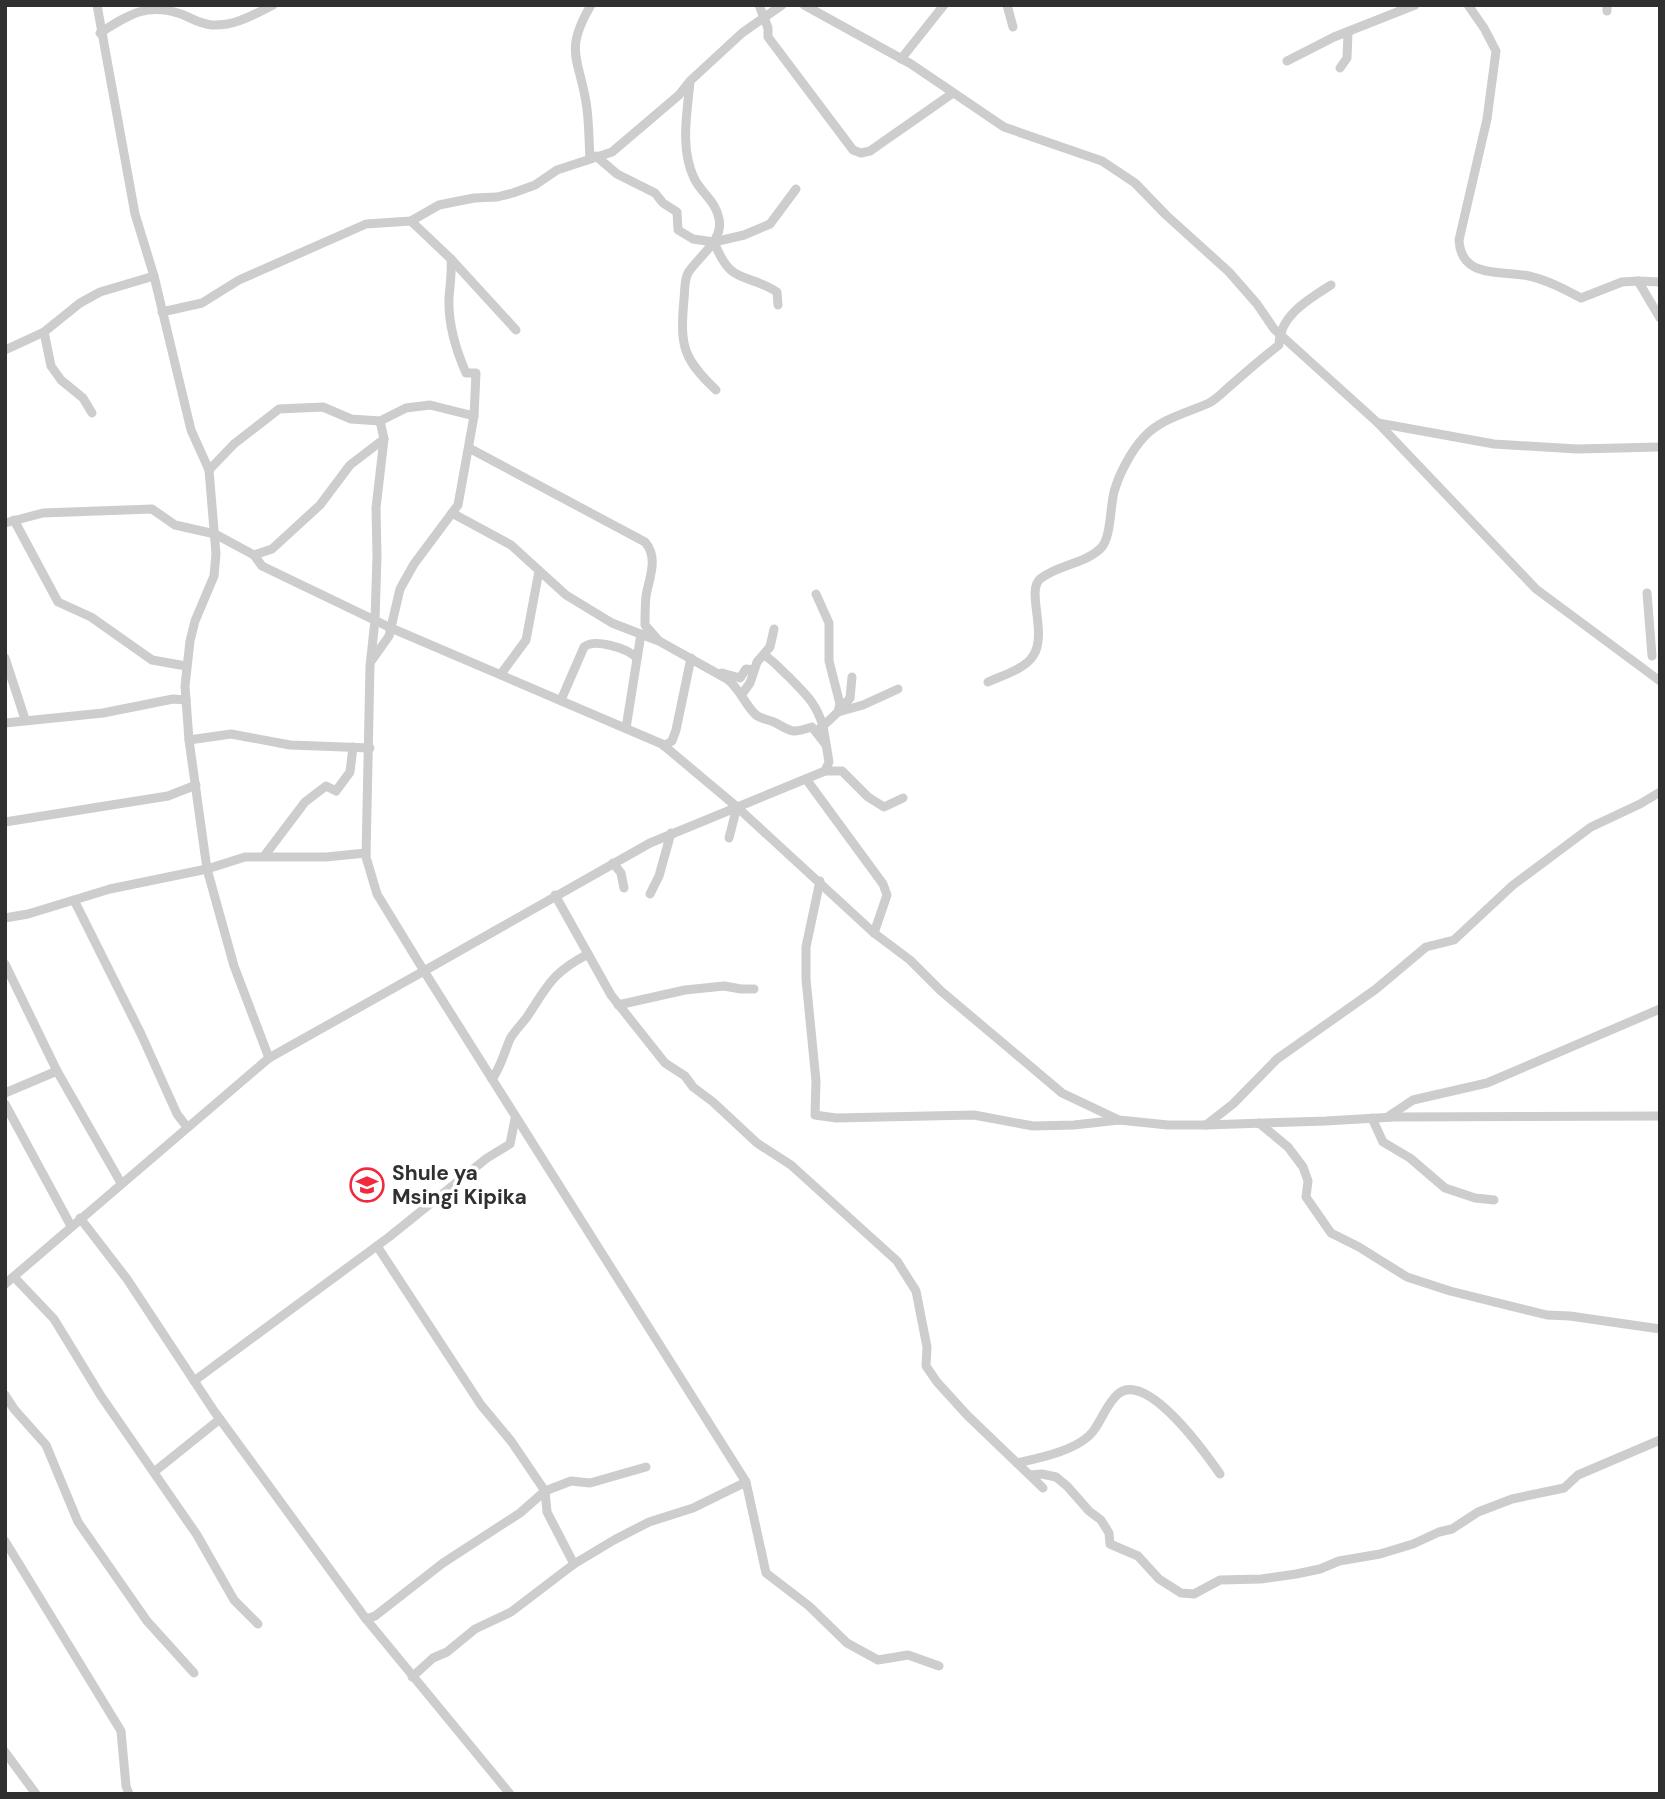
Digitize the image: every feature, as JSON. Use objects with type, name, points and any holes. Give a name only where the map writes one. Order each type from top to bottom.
[{"type":"street","points":[[97,5],[135,214],[154,276],[191,430],[209,470],[215,534],[214,576],[195,621],[186,666],[189,740],[207,869],[233,967],[270,1058]]},
{"type":"street","points":[[591,5],[579,25],[573,49],[587,109],[593,158],[617,174],[655,193],[663,203],[677,212],[678,230],[693,239],[714,242],[744,235],[770,224],[796,189]]},
{"type":"street","points":[[759,5],[765,18],[768,37],[853,150],[861,153],[870,151],[953,93]]},
{"type":"street","points":[[162,312],[202,303],[239,280],[366,223],[411,221],[439,205],[474,198],[497,198],[535,185],[557,170],[612,152],[679,95],[690,80],[742,33],[782,5]]},
{"type":"street","points":[[804,5],[901,59],[1004,127],[1102,161],[1135,183],[1229,272],[1279,333],[1378,423],[1536,589],[1660,681]]},
{"type":"street","points":[[901,59],[944,5]]},
{"type":"street","points":[[1007,5],[1013,27]]},
{"type":"street","points":[[1287,61],[1348,32],[1415,5]]},
{"type":"street","points":[[1468,5],[1496,51],[1487,119],[1459,240],[1460,254],[1471,266],[1487,271],[1531,276],[1557,285],[1581,298],[1622,282],[1660,282]]},
{"type":"street","points":[[100,33],[135,12],[165,11],[184,15],[201,23],[222,25],[251,17],[271,6]]},
{"type":"street","points":[[1340,68],[1347,58],[1348,32]]},
{"type":"street","points":[[690,80],[684,137],[694,178],[713,203],[720,221],[714,242],[686,276],[681,324],[685,350],[694,370],[716,390]]},
{"type":"street","points":[[411,221],[451,259],[516,330]]},
{"type":"street","points":[[714,242],[722,262],[739,278],[768,286],[777,292],[778,305]]},
{"type":"street","points":[[370,666],[373,656],[389,636],[400,590],[414,564],[457,505],[461,491],[474,416],[476,373],[466,373],[454,339],[449,298],[451,259]]},
{"type":"street","points":[[5,350],[44,332],[80,303],[100,292],[154,276]]},
{"type":"street","points":[[1638,281],[1660,318]]},
{"type":"street","points":[[1279,345],[1279,333],[1288,319],[1331,285]]},
{"type":"street","points":[[44,332],[51,366],[61,380],[83,398],[92,413]]},
{"type":"street","points":[[988,682],[1025,664],[1033,656],[1039,641],[1040,626],[1034,587],[1039,580],[1102,548],[1109,533],[1109,516],[1115,489],[1128,460],[1144,436],[1169,419],[1211,402],[1279,345],[1292,345]]},
{"type":"street","points":[[209,470],[234,444],[279,409],[323,407],[351,418],[380,421],[406,408],[430,405],[474,416]]},
{"type":"street","points":[[380,421],[384,439],[376,508],[375,620],[370,666],[370,748],[366,817],[366,853],[377,894],[515,1119],[746,1482],[766,1573],[809,1606],[847,1643],[878,1660],[908,1655],[939,1666]]},
{"type":"street","points":[[1378,423],[1494,444],[1577,449],[1660,447]]},
{"type":"street","points":[[254,555],[272,549],[320,505],[350,465],[384,439]]},
{"type":"street","points":[[469,448],[645,542],[651,548],[653,557],[646,596],[645,625],[659,641]]},
{"type":"street","points":[[186,666],[152,660],[91,617],[58,601],[10,521],[43,513],[152,509],[175,525],[215,534],[254,555],[262,566],[391,628],[664,746],[737,807],[874,933],[910,960],[941,991],[1062,1093],[1119,1120]]},
{"type":"street","points":[[452,513],[511,545],[566,595],[612,623],[659,641],[691,658],[736,686],[755,715],[774,721],[784,729],[795,733],[812,727],[817,730],[823,726],[850,698],[852,677]]},
{"type":"street","points":[[501,674],[526,640],[539,571]]},
{"type":"street","points":[[1637,662],[1656,654],[1647,593]]},
{"type":"street","points":[[816,594],[829,622],[829,661],[839,704],[838,712]]},
{"type":"street","points":[[741,694],[750,683],[753,670],[770,647],[774,629]]},
{"type":"street","points":[[626,728],[641,634]]},
{"type":"street","points":[[561,700],[584,647],[589,642],[599,642],[632,652],[637,658]]},
{"type":"street","points":[[764,656],[777,664],[817,707],[829,762],[825,771]]},
{"type":"street","points":[[5,658],[25,719]]},
{"type":"street","points":[[664,746],[672,741],[676,730],[691,658]]},
{"type":"street","points":[[717,675],[723,673],[740,678],[746,669],[753,670]]},
{"type":"street","points":[[838,712],[863,705],[898,689]]},
{"type":"street","points":[[5,723],[103,713],[173,699],[186,700]]},
{"type":"street","points":[[812,727],[826,745]]},
{"type":"street","points":[[189,740],[231,734],[290,745],[370,748]]},
{"type":"street","points":[[265,855],[305,802],[326,786],[336,791],[350,772],[354,747]]},
{"type":"street","points":[[5,1284],[270,1058],[613,863],[671,833],[825,771],[842,771],[868,797],[884,807],[903,798]]},
{"type":"street","points":[[806,779],[883,884],[887,895],[874,933]]},
{"type":"street","points":[[5,822],[168,796],[196,785]]},
{"type":"street","points":[[1206,1125],[1233,1104],[1278,1059],[1376,989],[1426,947],[1454,940],[1513,886],[1591,827],[1660,792]]},
{"type":"street","points":[[729,838],[737,807]]},
{"type":"street","points":[[650,894],[659,876],[671,833]]},
{"type":"street","points":[[5,918],[110,889],[207,869],[245,857],[314,857],[366,853]]},
{"type":"street","points":[[613,863],[621,873],[624,888]]},
{"type":"street","points":[[820,881],[806,947],[806,979],[816,1081],[815,1115],[836,1118],[974,1115],[1034,1126],[1119,1120],[1206,1125],[1387,1117],[1660,1116]]},
{"type":"street","points":[[555,895],[594,969],[618,1005],[665,1063],[685,1076],[693,1087],[757,1143],[792,1165],[897,1261],[916,1291],[927,1347],[926,1366],[967,1415],[1043,1488]]},
{"type":"street","points":[[74,900],[172,1103],[187,1128]]},
{"type":"street","points":[[492,1079],[499,1069],[514,1032],[545,986],[563,968],[588,954]]},
{"type":"street","points":[[5,964],[57,1071],[121,1183]]},
{"type":"street","points":[[618,1005],[685,989],[724,986],[754,989]]},
{"type":"street","points":[[1387,1117],[1413,1100],[1487,1083],[1660,1009]]},
{"type":"street","points":[[5,1093],[57,1071]]},
{"type":"street","points":[[5,1104],[71,1226]]},
{"type":"street","points":[[1372,1118],[1383,1142],[1420,1165],[1445,1188],[1475,1198],[1494,1200]]},
{"type":"street","points":[[194,1381],[377,1246],[487,1158],[510,1144],[515,1119]]},
{"type":"street","points":[[1259,1123],[1288,1147],[1303,1167],[1307,1181],[1306,1197],[1331,1233],[1359,1247],[1407,1278],[1547,1315],[1660,1329]]},
{"type":"street","points":[[80,1218],[127,1279],[220,1419],[366,1619],[510,1794]]},
{"type":"street","points":[[377,1246],[481,1405],[511,1441],[545,1491],[547,1511],[574,1564]]},
{"type":"street","points":[[15,1278],[54,1319],[101,1396],[197,1535],[234,1600],[258,1624]]},
{"type":"street","points":[[1017,1463],[1072,1447],[1093,1433],[1118,1394],[1129,1389],[1142,1392],[1160,1404],[1206,1454],[1220,1474]]},
{"type":"street","points":[[5,1395],[46,1445],[78,1522],[147,1621],[194,1673]]},
{"type":"street","points":[[154,1472],[220,1419]]},
{"type":"street","points":[[1030,1475],[1056,1477],[1101,1520],[1109,1533],[1110,1544],[1138,1556],[1159,1579],[1181,1593],[1194,1594],[1220,1580],[1261,1579],[1296,1574],[1413,1544],[1452,1529],[1478,1512],[1512,1499],[1564,1488],[1578,1475],[1660,1440]]},
{"type":"street","points":[[366,1619],[375,1616],[443,1563],[520,1513],[545,1491],[571,1481],[590,1483],[646,1467]]},
{"type":"street","points":[[412,1677],[433,1658],[447,1652],[475,1629],[511,1612],[574,1564],[649,1522],[693,1508],[746,1482]]},
{"type":"street","points":[[5,1541],[121,1731],[125,1786],[129,1794]]},
{"type":"street","points":[[5,1752],[36,1794]]},
{"type":"place","name":"Shule ya Msingi Kipika","points":[[367,1185]]}]
